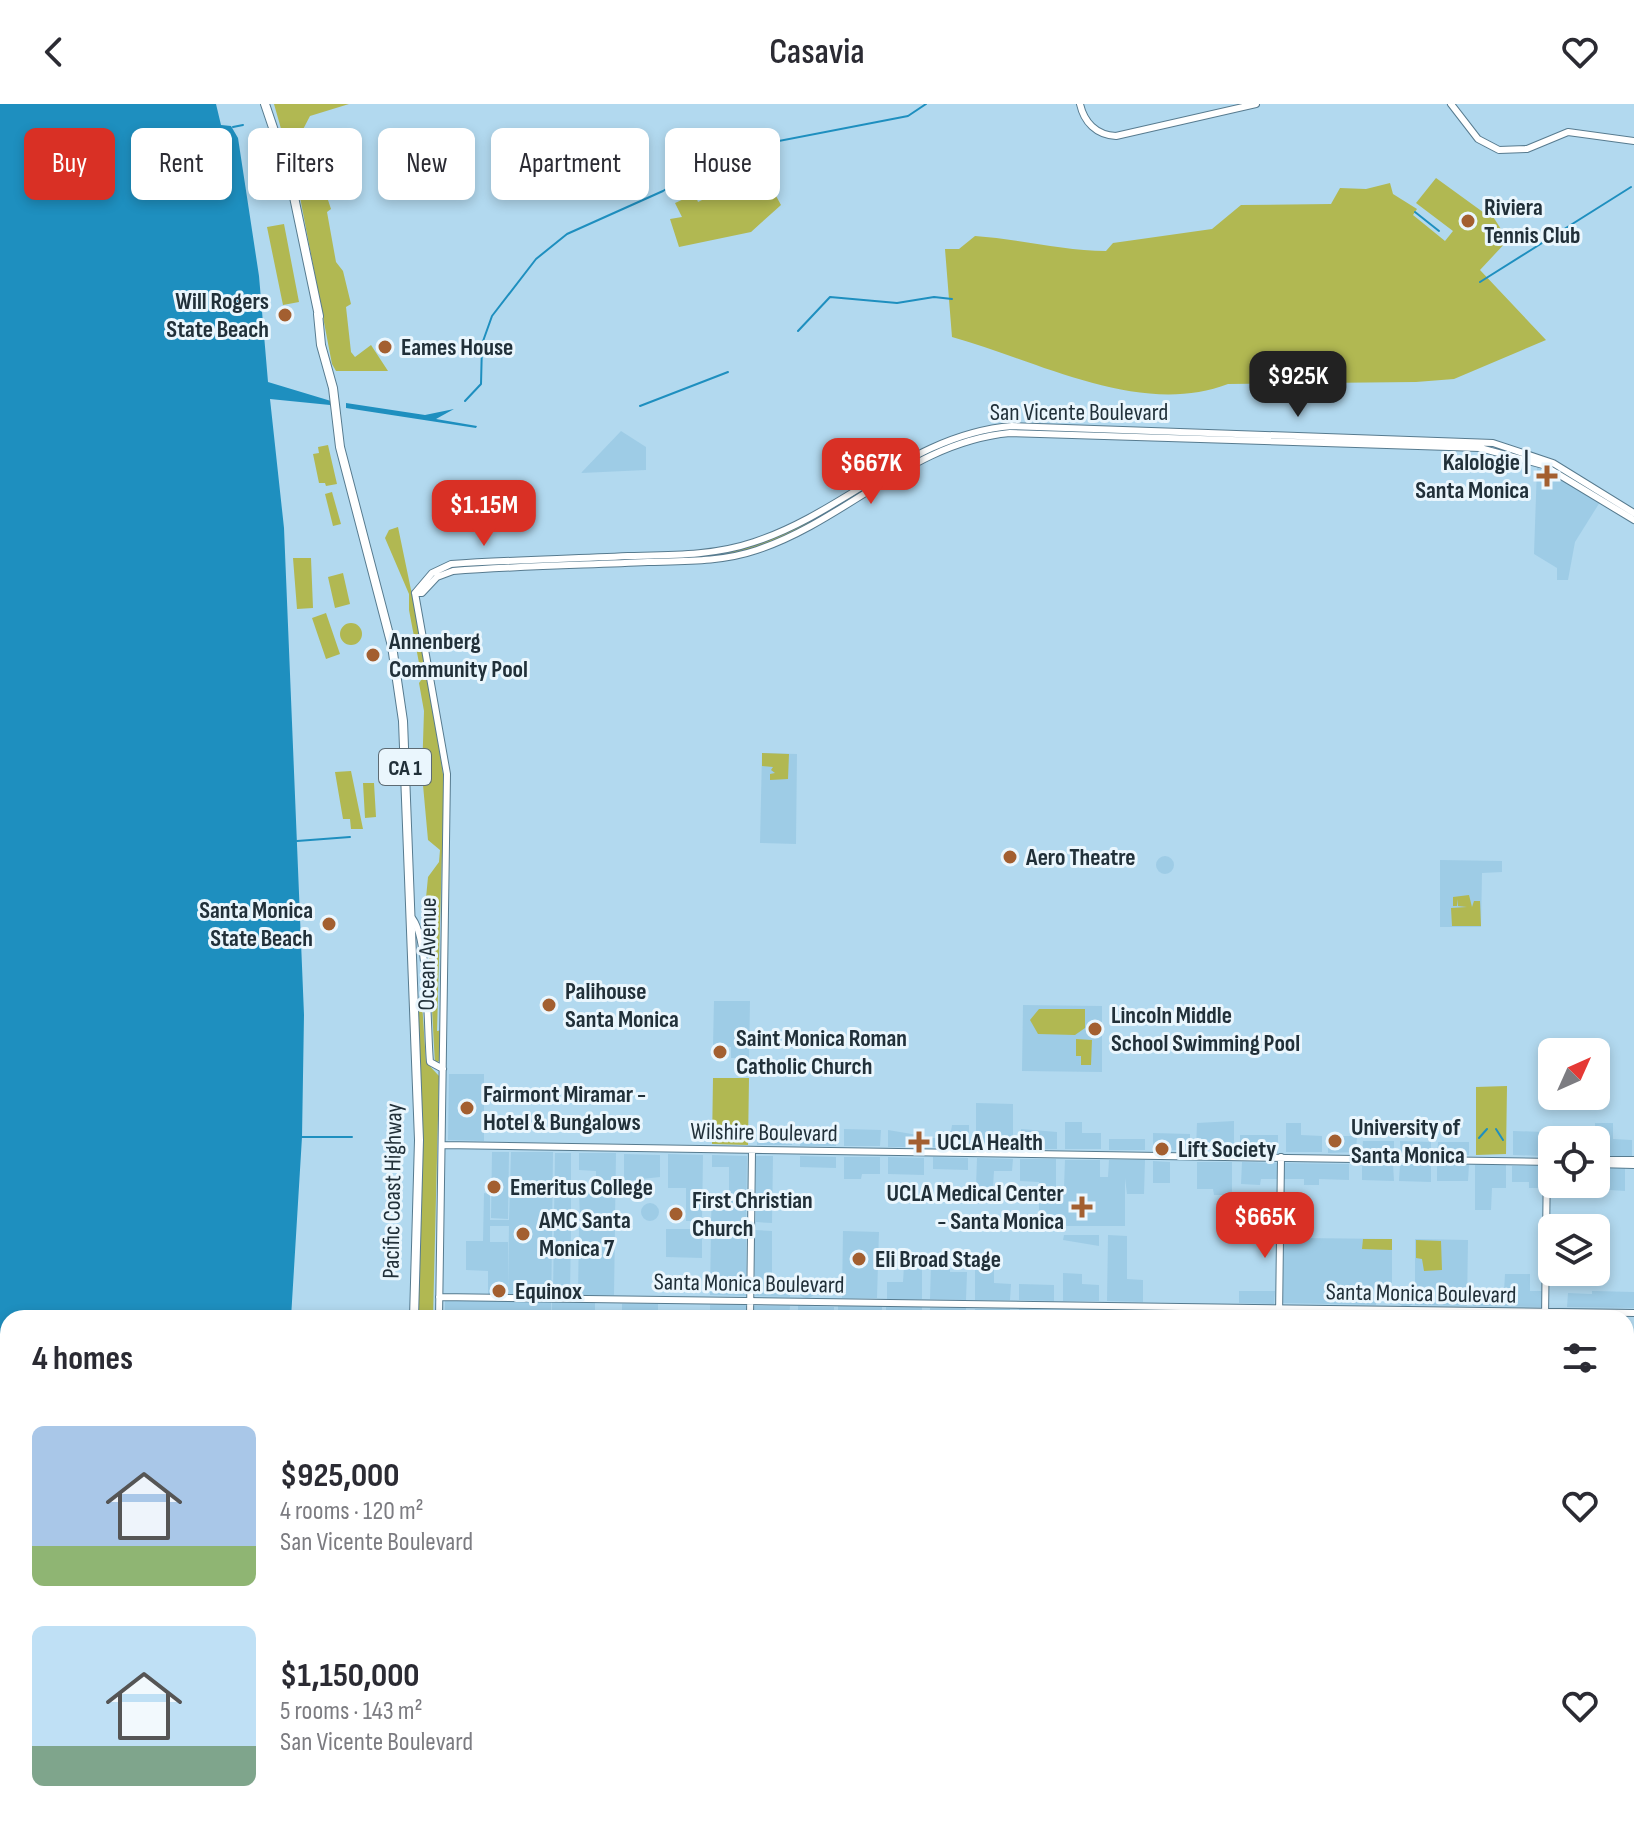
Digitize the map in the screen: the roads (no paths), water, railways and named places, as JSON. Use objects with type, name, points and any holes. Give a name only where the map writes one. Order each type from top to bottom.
[{"type":"highway","name":"CA 1","points":[[265,104],[290,178],[338,421],[397,671],[405,748],[410,917]]},
{"type":"highway","name":"CA 1","points":[[318,317],[338,389],[336,404]]},
{"type":"highway","name":"Pacific Coast Highway","points":[[410,917],[416,1129],[412,1310]]},
{"type":"main road","points":[[1080,104],[1083,116],[1094,129],[1116,136],[1256,104]]},
{"type":"main road","points":[[1451,104],[1478,139],[1499,150],[1527,149],[1568,132],[1634,141]]},
{"type":"main road","name":"San Vicente Boulevard","points":[[414,581],[423,580],[451,564],[693,554],[737,547],[793,525],[938,443],[1000,427],[1462,440],[1521,450],[1556,465],[1634,513]]},
{"type":"main road","points":[[415,593],[425,589],[437,577],[453,571],[715,559],[749,553],[796,533],[933,452],[967,440],[1010,433],[1480,448],[1543,465],[1634,520]]},
{"type":"main road","points":[[415,593],[423,580]]},
{"type":"main road","points":[[420,615],[425,589]]},
{"type":"main road","name":"Ocean Avenue","points":[[415,593],[447,769],[439,1310]]},
{"type":"main road","points":[[410,917],[417,929],[424,967],[432,1066],[443,1069]]},
{"type":"main road","name":"Wilshire Boulevard","points":[[442,1145],[1538,1161]]},
{"type":"main road","points":[[750,1310],[752,1150]]},
{"type":"main road","points":[[1279,1309],[1281,1157]]},
{"type":"main road","points":[[1610,1162],[1634,1162]]},
{"type":"main road","points":[[1545,1310],[1549,1198]]},
{"type":"main road","name":"Santa Monica Boulevard","points":[[439,1297],[1307,1310]]},
{"type":"water","points":[[0,104],[216,104],[221,125],[231,126],[238,138],[259,276],[268,382],[331,401],[330,405],[270,399],[284,528],[304,1015],[302,1137],[291,1310],[0,1310]]},
{"type":"water","points":[[346,403],[425,415],[454,409],[436,419],[477,426],[346,408]]},
{"type":"waterway","points":[[465,401],[481,384],[482,344],[492,316],[536,259],[567,234],[663,191],[727,151],[908,116],[926,104]]},
{"type":"waterway","points":[[233,127],[243,125]]},
{"type":"waterway","points":[[1480,282],[1631,187]]},
{"type":"waterway","points":[[1415,212],[1439,231]]},
{"type":"waterway","points":[[798,331],[830,297],[897,303],[934,297],[952,299]]},
{"type":"waterway","points":[[640,406],[728,372]]},
{"type":"waterway","points":[[297,841],[350,837]]},
{"type":"waterway","points":[[1479,1138],[1487,1129]]},
{"type":"waterway","points":[[1496,1129],[1503,1140]]},
{"type":"waterway","points":[[302,1137],[352,1137]]},
{"type":"place","name":"Riviera Tennis Club","points":[[1468,221]]},
{"type":"place","name":"Will Rogers State Beach","points":[[285,315]]},
{"type":"place","name":"Eames House","points":[[385,347]]},
{"type":"place","name":"Kalologie | Santa Monica","points":[[1547,476]]},
{"type":"place","name":"Annenberg Community Pool","points":[[373,655]]},
{"type":"place","name":"Aero Theatre","points":[[1010,857]]},
{"type":"place","name":"Santa Monica State Beach","points":[[329,924]]},
{"type":"place","name":"Palihouse Santa Monica","points":[[549,1005]]},
{"type":"place","name":"Lincoln Middle School Swimming Pool","points":[[1095,1029]]},
{"type":"place","name":"Saint Monica Roman Catholic Church","points":[[720,1052]]},
{"type":"place","name":"Fairmont Miramar - Hotel & Bungalows","points":[[467,1108]]},
{"type":"place","name":"University of Santa Monica","points":[[1335,1141]]},
{"type":"place","name":"UCLA Health","points":[[919,1142]]},
{"type":"place","name":"Lift Society","points":[[1162,1149]]},
{"type":"place","name":"Emeritus College","points":[[494,1187]]},
{"type":"place","name":"UCLA Medical Center - Santa Monica","points":[[1082,1207]]},
{"type":"place","name":"First Christian Church","points":[[676,1214]]},
{"type":"place","name":"AMC Santa Monica 7","points":[[523,1234]]},
{"type":"place","name":"Eli Broad Stage","points":[[859,1259]]},
{"type":"place","name":"Equinox","points":[[499,1291]]}]
